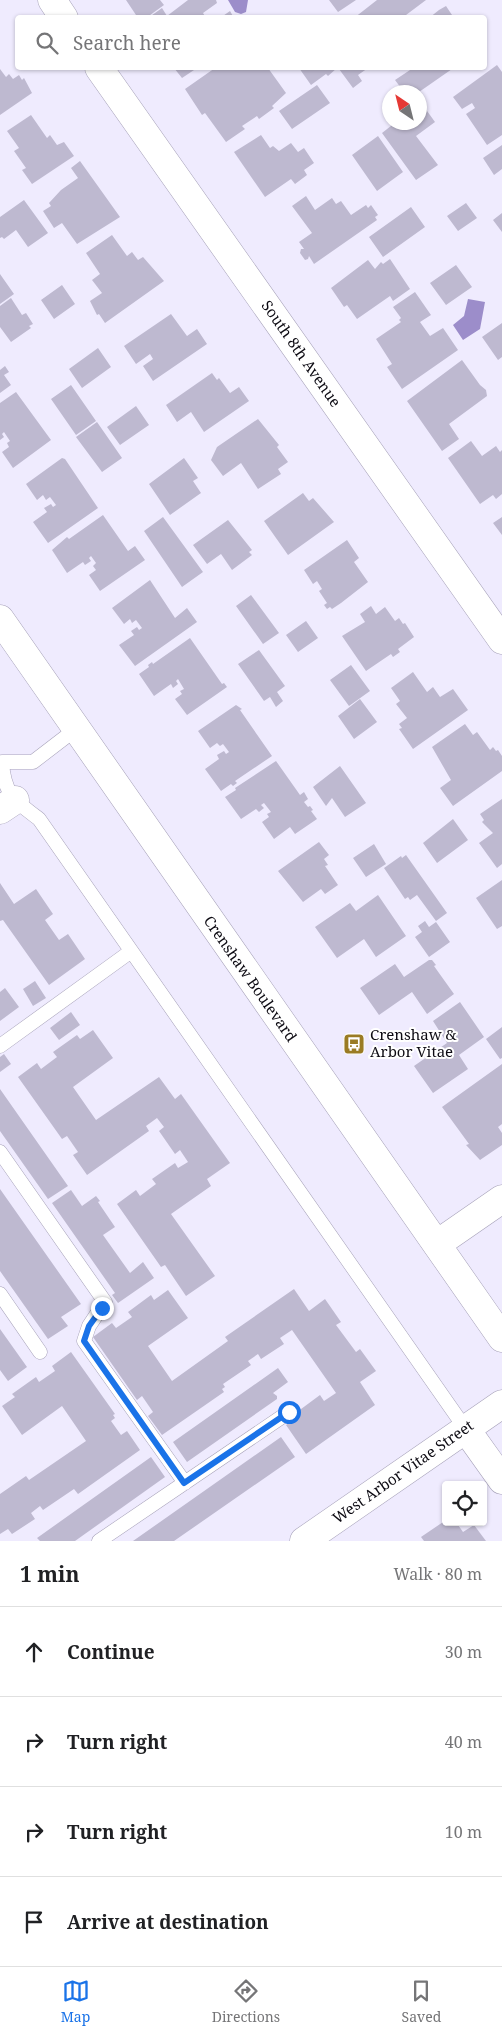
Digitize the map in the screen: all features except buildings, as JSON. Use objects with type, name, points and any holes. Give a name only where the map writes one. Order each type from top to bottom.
[{"type":"street","points":[[52,0],[62,15]]},
{"type":"street","name":"South 8th Avenue","points":[[100,70],[502,640]]},
{"type":"street","name":"Crenshaw Boulevard","points":[[0,619],[502,1338]]},
{"type":"street","points":[[437,1244],[502,1199]]},
{"type":"street","name":"West Arbor Vitae Street","points":[[304,1541],[502,1404]]},
{"type":"street","points":[[465,1428],[502,1480]]},
{"type":"lane","points":[[76,729],[33,762],[1,760],[7,805],[38,819],[465,1428]]},
{"type":"lane","points":[[0,1046],[130,952]]},
{"type":"lane","points":[[0,1152],[105,1302],[89,1326],[84,1341],[184,1483]]},
{"type":"lane","points":[[0,1294],[40,1352]]},
{"type":"lane","points":[[99,1541],[289,1412]]},
{"type":"shaded area","points":[[228,0],[248,0],[246,12],[241,14],[235,12]]},
{"type":"shaded area","points":[[468,299],[485,302],[480,329],[463,340],[453,325],[464,316]]},
{"type":"place","name":"Crenshaw & Arbor Vitae","points":[[354,1044]]},
{"type":"route","points":[[102,1308],[89,1326],[84,1341],[184,1483],[289,1412]]}]
